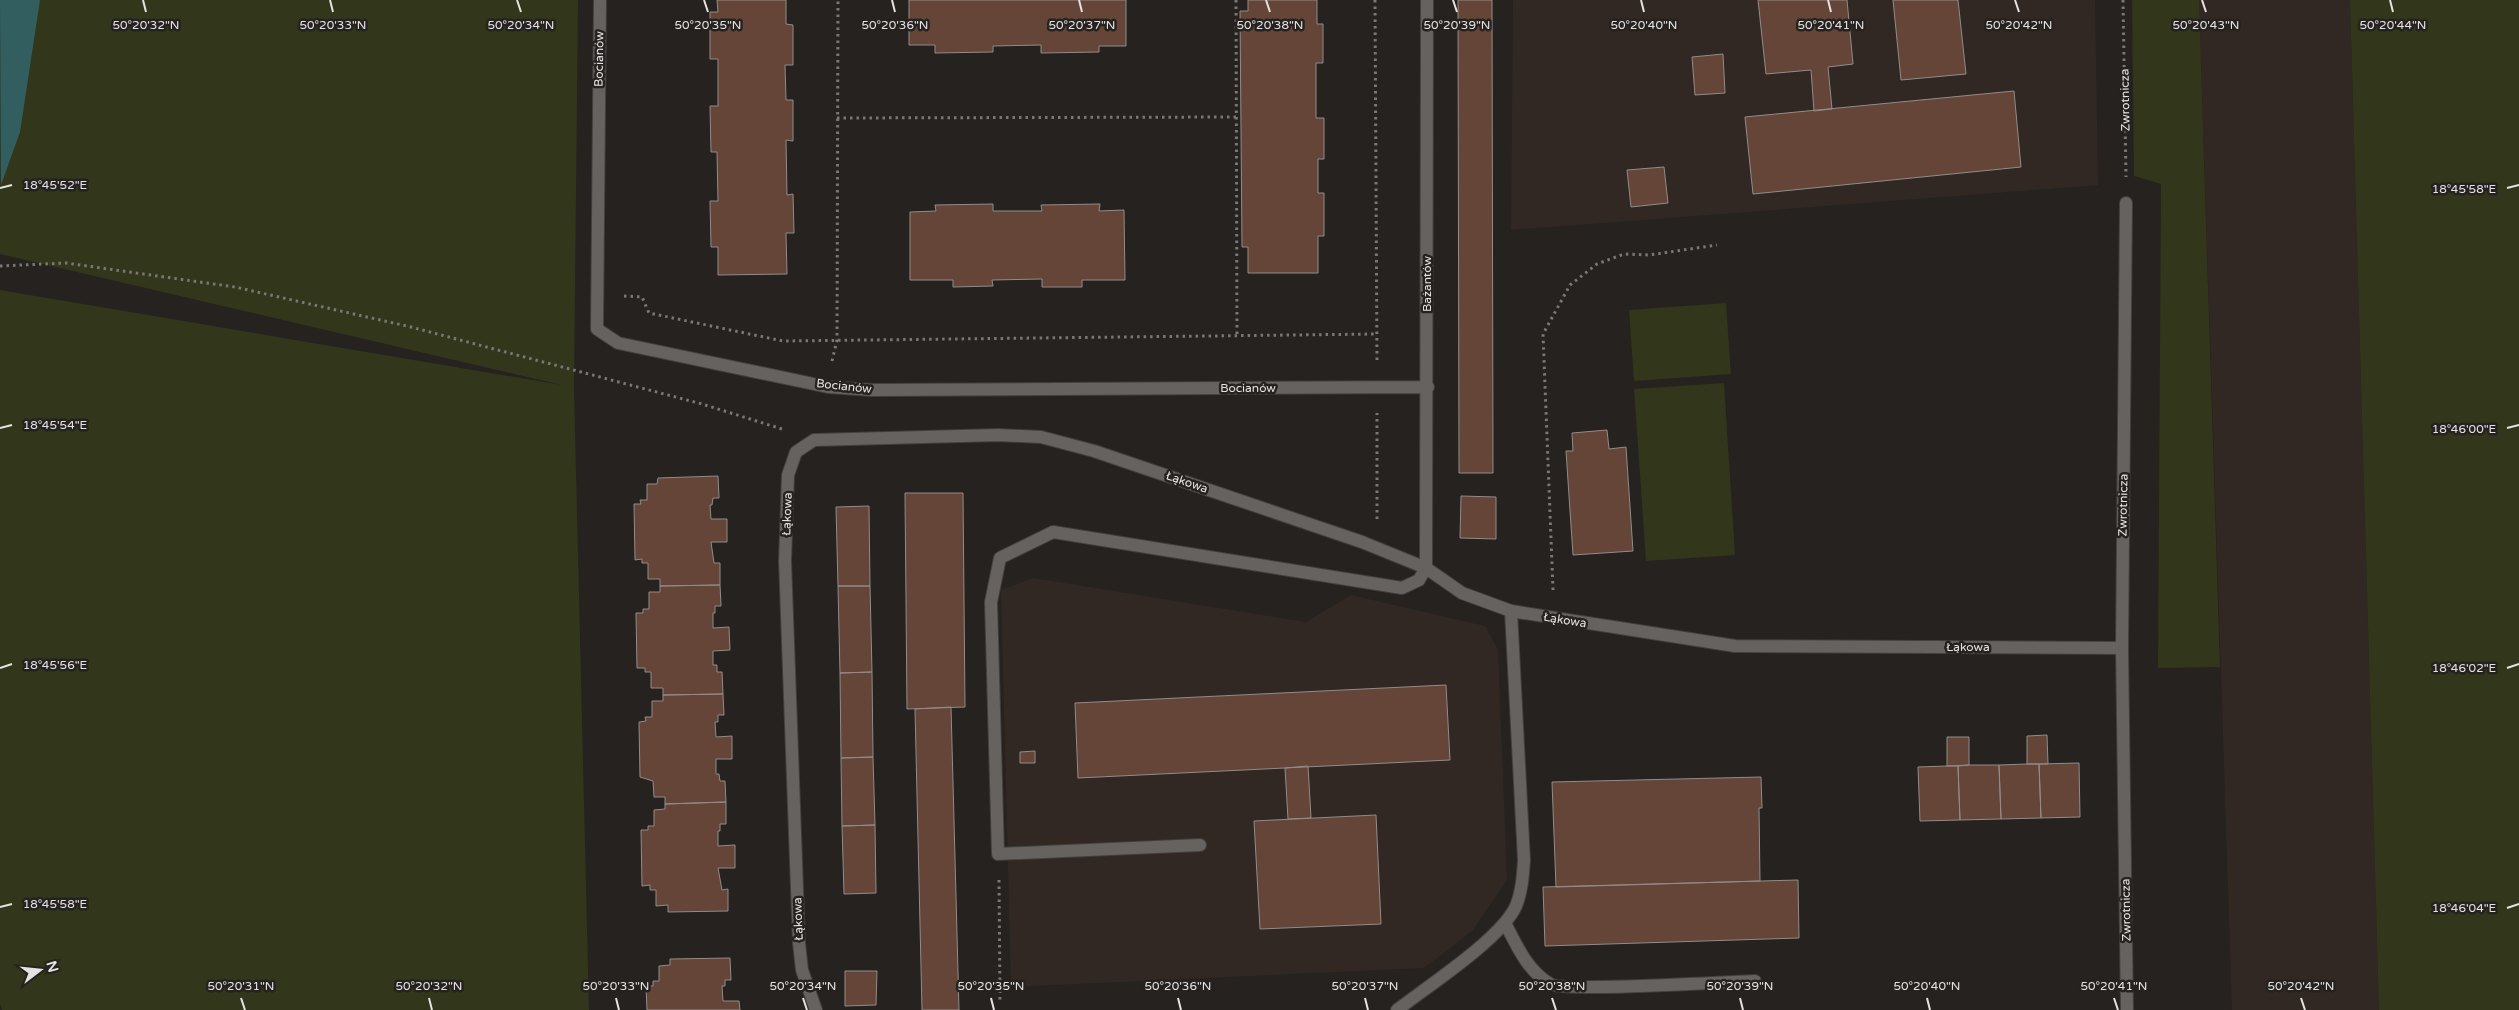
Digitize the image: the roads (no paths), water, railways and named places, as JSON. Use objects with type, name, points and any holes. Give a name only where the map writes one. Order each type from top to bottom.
[{"type":"street","name":"Bocianów","points":[[600,0],[597,328],[618,343],[828,386],[872,390],[1428,387]]},
{"type":"street","name":"Bażantów","points":[[1426,568],[1428,387],[1427,0]]},
{"type":"street","name":"Zwrotnicza","points":[[2126,203],[2122,648],[2127,1010]]},
{"type":"street","name":"Łąkowa","points":[[816,1010],[802,970],[799,944],[785,561],[788,475],[796,452],[814,440],[998,435],[1041,437],[1094,451],[1377,548],[1426,568],[1462,593],[1511,611],[1554,618],[1735,646],[2122,648]]},
{"type":"street","points":[[1200,845],[998,854],[991,602],[1000,558],[1054,532],[1402,588],[1419,580],[1426,568]]},
{"type":"street","points":[[1397,1010],[1490,938],[1505,924],[1516,905],[1522,885],[1524,860],[1511,611]]},
{"type":"street","points":[[1505,924],[1528,965],[1551,985],[1582,987],[1755,981]]},
{"type":"water","points":[[0,0],[40,0],[20,132],[1,185]]}]
